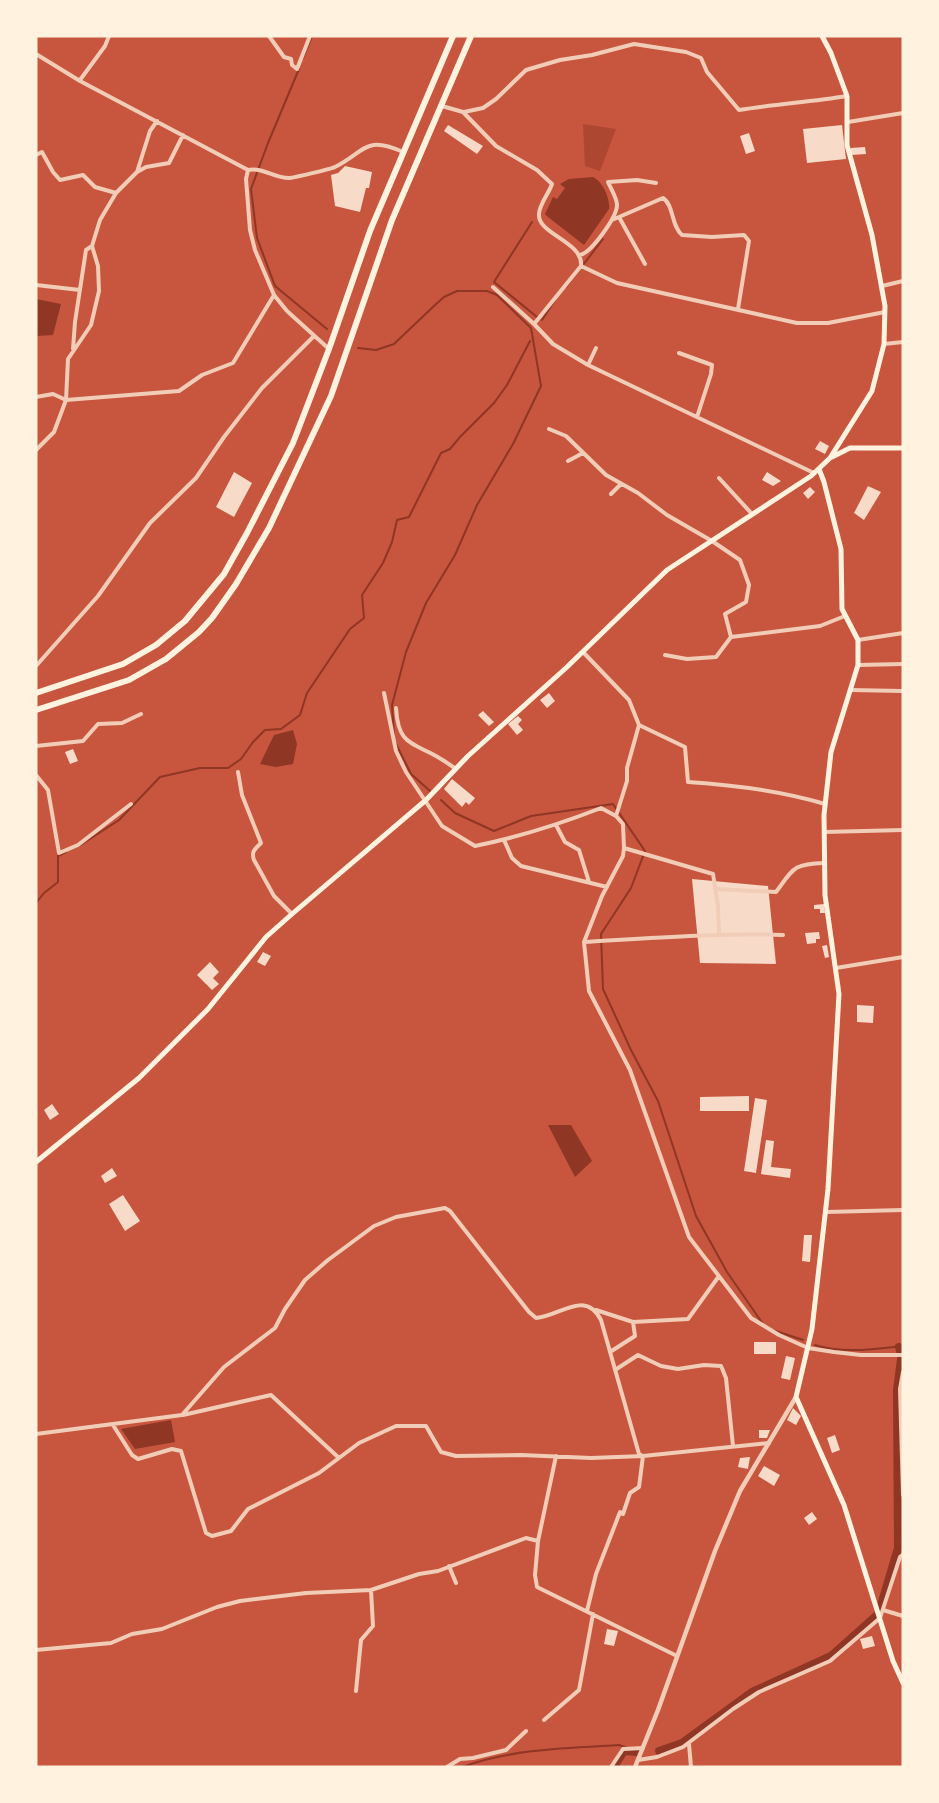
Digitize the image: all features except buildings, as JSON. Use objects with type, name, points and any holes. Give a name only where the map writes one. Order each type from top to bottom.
[{"type":"main road","points":[[36,693],[104,671],[138,656],[169,636],[198,607],[224,573],[283,465],[329,349],[370,231],[453,36]]},
{"type":"main road","points":[[36,710],[129,680],[166,659],[199,632],[236,584],[269,528],[331,396],[380,253],[471,36]]},
{"type":"main road","points":[[36,1162],[139,1078],[208,1010],[267,938],[426,800],[667,570],[817,471],[830,458],[872,391],[884,344],[885,312],[872,235],[847,145],[847,96],[831,52],[822,36]]},
{"type":"main road","points":[[830,458],[850,448],[903,448]]},
{"type":"main road","points":[[817,471],[824,482],[841,549],[843,609],[858,640],[858,665],[831,752],[825,804],[825,895],[839,994],[825,1212],[812,1329],[796,1396],[844,1505],[893,1661],[903,1683]]},
{"type":"street","points":[[80,81],[105,46],[109,36]]},
{"type":"street","points":[[269,36],[284,57],[291,59],[297,69],[310,36]]},
{"type":"street","points":[[442,106],[463,112],[483,108],[496,99],[526,70],[634,44],[686,52],[701,58],[707,72],[739,110],[847,96]]},
{"type":"street","points":[[36,54],[80,81],[248,170],[255,168],[290,178],[332,169],[365,148],[384,144],[403,152]]},
{"type":"street","points":[[463,112],[496,146],[537,170],[551,182],[552,186],[539,211],[540,221],[580,255],[582,266],[534,324]]},
{"type":"street","points":[[848,122],[903,113]]},
{"type":"street","points":[[137,172],[150,131],[157,121]]},
{"type":"street","points":[[36,450],[54,432],[66,400],[68,359],[92,325],[99,291],[99,266],[92,246],[99,220],[116,193],[137,172],[146,167],[170,163],[183,135]]},
{"type":"street","points":[[36,155],[42,152],[60,180],[83,175],[95,187],[116,193]]},
{"type":"street","points":[[248,170],[246,180],[250,230],[255,250],[274,295],[287,311],[329,349]]},
{"type":"street","points":[[580,255],[588,252],[612,220],[617,205],[608,182],[637,180],[656,183]]},
{"type":"street","points":[[612,220],[665,198],[676,230],[682,235],[712,237],[744,235],[748,237],[738,309]]},
{"type":"street","points":[[619,217],[645,264]]},
{"type":"street","points":[[73,351],[86,250],[92,246]]},
{"type":"street","points":[[582,266],[617,282],[797,323],[828,323],[885,312]]},
{"type":"street","points":[[882,286],[903,281]]},
{"type":"street","points":[[36,285],[80,290]]},
{"type":"street","points":[[493,287],[553,344],[588,365],[817,471]]},
{"type":"street","points":[[36,397],[52,394],[66,400],[179,391],[202,375],[233,363],[274,295]]},
{"type":"street","points":[[36,666],[98,596],[150,523],[196,478],[262,388],[314,336]]},
{"type":"street","points":[[884,344],[903,342]]},
{"type":"street","points":[[588,365],[596,348]]},
{"type":"street","points":[[679,352],[712,365],[697,417]]},
{"type":"street","points":[[549,429],[566,436],[606,475],[638,493],[667,515],[740,560],[749,585],[746,602],[725,614],[731,637]]},
{"type":"street","points":[[568,461],[583,453]]},
{"type":"street","points":[[718,478],[753,514]]},
{"type":"street","points":[[611,494],[621,484]]},
{"type":"street","points":[[665,656],[687,659],[716,657],[731,637],[820,626],[846,616]]},
{"type":"street","points":[[858,640],[903,633]]},
{"type":"street","points":[[583,652],[629,700],[639,725],[627,768],[627,781],[616,815]]},
{"type":"street","points":[[858,665],[903,664]]},
{"type":"street","points":[[849,690],[903,691]]},
{"type":"street","points":[[384,693],[396,751],[406,772],[442,826],[475,846],[556,825],[602,808],[616,815],[623,824],[623,856],[584,942],[589,991],[630,1070],[689,1237],[751,1318],[779,1335],[808,1348],[861,1355],[903,1355]]},
{"type":"street","points":[[396,708],[396,719],[409,744],[436,756],[456,769]]},
{"type":"street","points":[[36,746],[83,741],[98,724],[122,723],[141,714]]},
{"type":"street","points":[[639,725],[685,747],[688,782],[727,784],[797,795],[825,804]]},
{"type":"street","points":[[238,772],[242,795],[261,843],[253,850],[254,860],[274,896],[292,914]]},
{"type":"street","points":[[36,775],[48,790],[59,853],[78,845],[131,804]]},
{"type":"street","points":[[556,825],[565,842],[579,850],[589,882]]},
{"type":"street","points":[[824,832],[903,830]]},
{"type":"street","points":[[504,840],[512,858],[521,866],[607,887]]},
{"type":"street","points":[[624,848],[713,874],[719,934]]},
{"type":"street","points":[[715,889],[776,892],[795,867],[824,863]]},
{"type":"street","points":[[584,942],[719,934],[783,935]]},
{"type":"street","points":[[836,968],[903,957]]},
{"type":"street","points":[[182,1415],[224,1367],[275,1328],[305,1280],[374,1226],[396,1217],[445,1209],[450,1211],[536,1318],[579,1305],[589,1306],[633,1322],[688,1319],[719,1276]]},
{"type":"street","points":[[825,1212],[903,1210]]},
{"type":"street","points":[[596,1310],[601,1320],[639,1454],[643,1456]]},
{"type":"street","points":[[610,1352],[634,1336],[633,1322]]},
{"type":"street","points":[[615,1370],[638,1355],[662,1366],[678,1369],[704,1365],[721,1366],[726,1378],[733,1446]]},
{"type":"street","points":[[903,1372],[900,1389],[903,1495]]},
{"type":"street","points":[[36,1434],[182,1415],[271,1395],[339,1458]]},
{"type":"street","points":[[636,1767],[715,1551],[741,1491],[796,1396]]},
{"type":"street","points":[[113,1425],[132,1455],[138,1459],[172,1449],[181,1451],[201,1521],[206,1533],[212,1536],[231,1531],[248,1509],[319,1473],[359,1443],[396,1426],[426,1426],[441,1452],[456,1456],[591,1458],[643,1456],[769,1443]]},
{"type":"street","points":[[556,1456],[538,1541],[535,1575],[537,1587],[677,1656]]},
{"type":"street","points":[[587,1611],[596,1574],[620,1512],[623,1514],[630,1493],[639,1487],[643,1456]]},
{"type":"street","points":[[36,1650],[111,1643],[132,1634],[162,1629],[217,1607],[240,1601],[306,1593],[371,1590],[449,1566],[526,1538],[538,1541]]},
{"type":"street","points":[[638,1760],[657,1757],[688,1744],[759,1692],[830,1660],[880,1618],[900,1557],[903,1556]]},
{"type":"street","points":[[449,1566],[456,1583]]},
{"type":"street","points":[[356,1691],[361,1640],[372,1626],[371,1590]]},
{"type":"street","points":[[883,1610],[903,1616]]},
{"type":"street","points":[[544,1720],[579,1690],[593,1614]]},
{"type":"street","points":[[447,1767],[460,1759],[506,1749],[526,1731]]},
{"type":"street","points":[[688,1744],[691,1767]]},
{"type":"street","points":[[611,1767],[623,1749],[643,1748]]},
{"type":"shaded area","points":[[583,124],[616,129],[600,171],[585,166]]},
{"type":"shaded area","points":[[593,177],[605,191],[609,209],[584,245],[545,214],[553,197],[557,199],[565,188],[560,184],[569,179]]},
{"type":"shaded area","points":[[36,299],[61,304],[53,335],[36,336]]},
{"type":"shaded area","points":[[293,730],[297,744],[293,764],[276,767],[260,764],[274,735]]},
{"type":"shaded area","points":[[548,1125],[571,1125],[592,1161],[575,1177]]},
{"type":"shaded area","points":[[171,1420],[175,1442],[135,1449],[121,1429]]},
{"type":"waterway","points":[[303,58],[312,36]]},
{"type":"waterway","points":[[299,69],[251,189],[257,238],[275,286],[327,329]]},
{"type":"waterway","points":[[532,222],[494,282],[537,317]]},
{"type":"waterway","points":[[566,287],[603,239]]},
{"type":"waterway","points":[[358,348],[376,350],[394,344],[444,297],[457,291],[487,291],[497,295],[531,328],[541,386],[513,444],[477,505],[455,555],[426,603],[406,652],[392,705],[394,735]]},
{"type":"waterway","points":[[542,320],[555,300]]},
{"type":"waterway","points":[[79,846],[119,820],[160,777],[200,768],[228,768],[241,759],[265,730],[281,729],[300,715],[307,693],[350,629],[364,618],[362,595],[383,563],[392,542],[397,520],[409,517],[441,453],[450,449],[494,403],[507,385],[530,341]]},
{"type":"waterway","points":[[396,744],[411,774],[430,791]]},
{"type":"waterway","points":[[441,800],[455,813],[494,831],[531,816],[613,804],[645,851],[631,888],[601,934],[603,989],[658,1101],[696,1216],[727,1272],[763,1324]]},
{"type":"waterway","points":[[36,903],[58,882],[58,856],[66,852]]},
{"type":"waterway","points":[[773,1330],[803,1340]]},
{"type":"waterway","points":[[815,1345],[847,1350],[903,1346]]},
{"type":"waterway","points":[[899,1347],[900,1351]]},
{"type":"waterway","points":[[879,1612],[898,1548],[897,1390],[901,1359]]},
{"type":"waterway","points":[[659,1751],[682,1743],[752,1692],[831,1656],[877,1615]]},
{"type":"waterway","points":[[462,1767],[500,1756],[539,1750],[619,1745],[628,1748]]},
{"type":"waterway","points":[[614,1767],[624,1751],[637,1752]]}]
